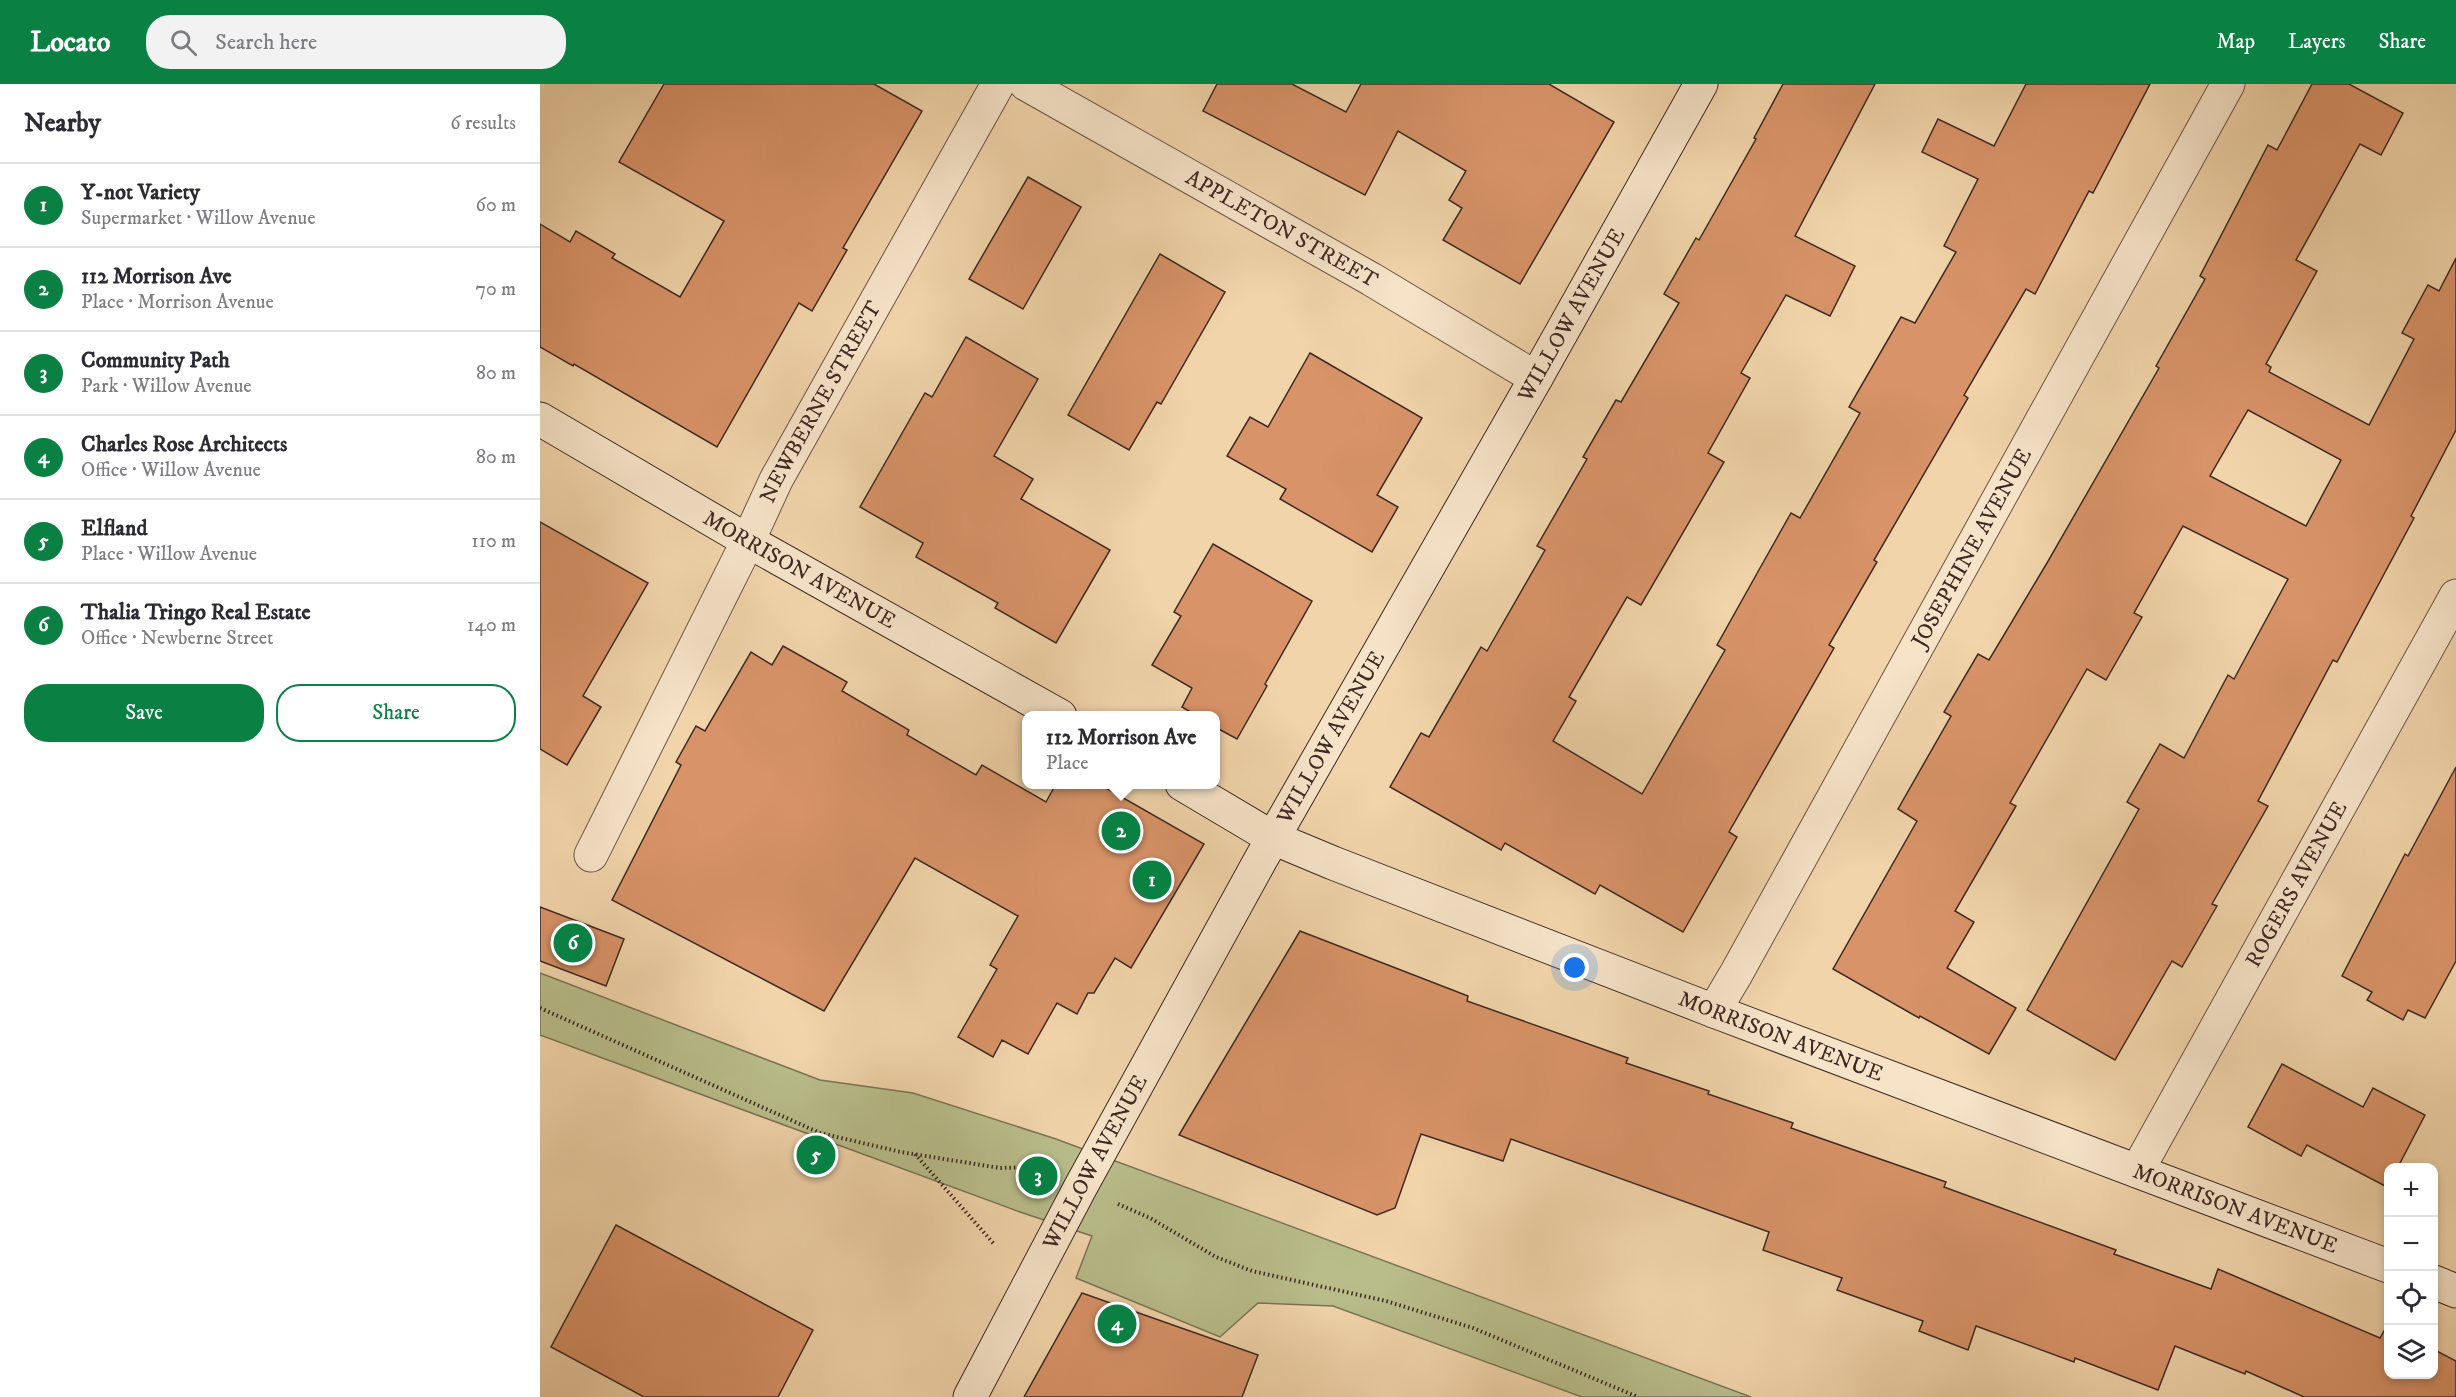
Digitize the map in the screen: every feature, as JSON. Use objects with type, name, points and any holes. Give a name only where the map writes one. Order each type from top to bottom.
[{"type":"street","name":"NEWBERNE STREET","points":[[591,855],[748,541],[776,480],[998,84]]},
{"type":"street","name":"APPLETON STREET","points":[[1026,84],[1371,279],[1536,378]]},
{"type":"street","name":"WILLOW AVENUE","points":[[970,1397],[1080,1188],[1273,838],[1701,84]]},
{"type":"street","name":"JOSEPHINE AVENUE","points":[[1714,1011],[2228,84]]},
{"type":"street","name":"MORRISON AVENUE","points":[[540,419],[748,541],[1051,711]]},
{"type":"street","name":"ROGERS AVENUE","points":[[2138,1172],[2456,596]]},
{"type":"street","name":"MORRISON AVENUE","points":[[1190,789],[1273,838],[1333,863],[1714,1011],[2384,1264]]},
{"type":"street","points":[[2438,1284],[2456,1291]]},
{"type":"path","points":[[540,1008],[819,1133],[915,1154],[1000,1168],[1036,1167]]},
{"type":"path","points":[[915,1154],[994,1244]]},
{"type":"path","points":[[1122,1206],[1150,1218],[1216,1257],[1252,1271],[1386,1301],[1473,1328],[1638,1397]]},
{"type":"green space","points":[[540,973],[820,1080],[913,1093],[1056,1139],[1751,1397],[1582,1397],[1333,1306],[1258,1303],[1220,1337],[1076,1278],[1092,1236],[1020,1212],[540,1035]]},
{"type":"building","points":[[664,84],[874,84],[922,111],[843,248],[847,250],[812,311],[799,303],[717,447],[574,364],[573,366],[540,347],[540,224],[570,242],[576,231],[615,254],[612,258],[680,297],[724,221],[619,162]]},
{"type":"building","points":[[1217,84],[1292,84],[1346,112],[1361,84],[1549,84],[1614,122],[1520,284],[1443,240],[1462,208],[1449,200],[1466,171],[1398,131],[1365,195],[1203,111]]},
{"type":"building","points":[[1783,84],[1875,84],[1795,236],[1855,266],[1830,316],[1786,295],[1741,373],[1750,378],[1708,453],[1724,462],[1641,605],[1627,597],[1569,697],[1576,701],[1553,741],[1642,794],[1725,650],[1717,645],[1791,513],[1800,518],[1860,413],[1849,407],[1901,317],[1915,323],[1956,252],[1944,246],[1978,179],[1922,152],[1938,119],[1994,146],[2026,84],[2150,84],[2093,193],[2089,191],[2035,294],[2026,289],[1964,395],[1968,398],[1874,560],[1877,562],[1829,645],[1834,648],[1729,832],[1737,837],[1683,932],[1600,885],[1595,894],[1505,843],[1501,850],[1390,787],[1421,733],[1429,737],[1481,647],[1487,651],[1545,550],[1537,546],[1587,459],[1583,457],[1616,400],[1621,402],[1679,303],[1664,294],[1696,238],[1699,240],[1756,139],[1754,138]]},
{"type":"building","points":[[2312,84],[2349,84],[2403,113],[2381,155],[2360,144],[2296,260],[2317,271],[2266,364],[2271,367],[2269,372],[2369,425],[2414,339],[2402,333],[2428,285],[2439,291],[2456,258],[2456,430],[2411,516],[2414,518],[2337,662],[2333,660],[2258,801],[2268,806],[2212,904],[2217,906],[2182,967],[2172,961],[2115,1060],[2027,1010],[2139,809],[2127,802],[2160,744],[2184,758],[2228,675],[2234,679],[2288,579],[2183,526],[2134,613],[2142,617],[2106,680],[2087,669],[2010,803],[2016,806],[1955,911],[1974,922],[1947,968],[2016,1008],[1989,1054],[1920,1016],[1919,1018],[1833,969],[1917,821],[1898,809],[1951,716],[1944,712],[1978,654],[1989,660],[2047,563],[2159,368],[2156,366],[2205,279],[2200,276],[2268,145],[2277,150]],"holes":[[[2248,410],[2341,460],[2306,526],[2210,476]]]},
{"type":"building","points":[[1028,177],[1081,207],[1023,309],[969,279]]},
{"type":"building","points":[[1160,254],[1225,292],[1161,404],[1157,402],[1129,450],[1068,415]]},
{"type":"building","points":[[966,337],[1038,379],[994,456],[1033,479],[1021,499],[1110,550],[1056,643],[995,608],[998,603],[916,557],[923,543],[860,507],[925,393],[932,397]]},
{"type":"building","points":[[1310,353],[1422,418],[1377,495],[1398,507],[1372,552],[1280,499],[1286,489],[1227,456],[1250,417],[1268,427]]},
{"type":"building","points":[[540,522],[648,583],[583,696],[601,707],[567,765],[540,749]]},
{"type":"building","points":[[1213,544],[1312,601],[1237,739],[1220,730],[1220,711],[1189,711],[1182,707],[1192,688],[1152,665],[1181,616],[1174,612]]},
{"type":"building","points":[[783,646],[847,682],[842,691],[909,730],[907,735],[976,775],[982,765],[1046,802],[1053,789],[1108,789],[1204,844],[1131,968],[1115,958],[1094,993],[1088,993],[1077,1014],[1057,1003],[1028,1054],[1002,1040],[993,1057],[958,1037],[997,969],[990,965],[1018,916],[915,858],[824,1011],[612,900],[681,765],[676,762],[696,726],[705,731],[751,652],[772,665]]},
{"type":"building","points":[[2456,767],[2456,961],[2425,1018],[2408,1010],[2403,1020],[2367,1000],[2372,992],[2342,976],[2405,854],[2408,856]]},
{"type":"building","points":[[540,907],[624,939],[606,986],[540,961]]},
{"type":"building","points":[[1300,931],[1468,996],[1467,1001],[1628,1058],[1626,1063],[1793,1123],[1791,1128],[1946,1182],[1944,1187],[2116,1250],[2114,1254],[2211,1289],[2218,1269],[2380,1338],[2384,1331],[2384,1379],[2438,1379],[2438,1352],[2456,1361],[2456,1397],[2304,1397],[2246,1371],[2245,1374],[2175,1346],[2158,1390],[2075,1358],[2074,1362],[1976,1326],[1968,1350],[1919,1331],[1923,1321],[1837,1290],[1842,1278],[1763,1250],[1769,1232],[1511,1139],[1503,1161],[1421,1134],[1395,1208],[1377,1215],[1179,1135]]},
{"type":"building","points":[[2282,1064],[2363,1107],[2373,1088],[2425,1115],[2400,1163],[2384,1163],[2384,1185],[2307,1145],[2301,1156],[2248,1127]]},
{"type":"building","points":[[616,1225],[813,1330],[778,1397],[644,1397],[551,1347]]},
{"type":"building","points":[[1082,1293],[1258,1355],[1242,1397],[1024,1397]]},
{"type":"place","name":"112 Morrison Ave","points":[[1121,831]]},
{"type":"place","name":"Y-not Variety","points":[[1152,880]]},
{"type":"place","name":"Thalia Tringo Real Estate","points":[[573,943]]},
{"type":"place","name":"Elfland","points":[[816,1155]]},
{"type":"place","name":"Community Path","points":[[1038,1176]]},
{"type":"place","name":"Charles Rose Architects","points":[[1117,1324]]}]
